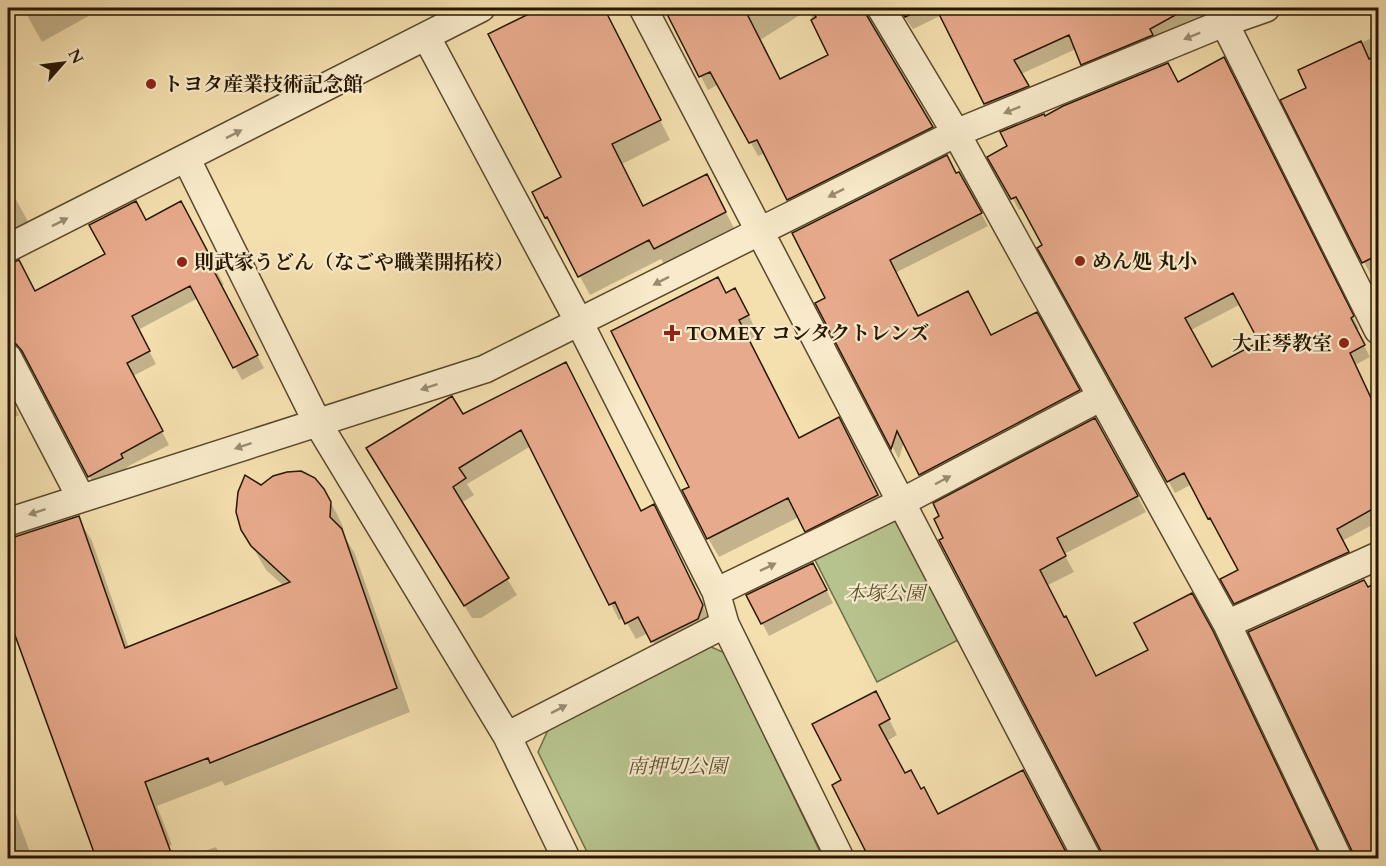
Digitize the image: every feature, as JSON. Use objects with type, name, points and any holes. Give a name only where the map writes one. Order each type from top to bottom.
[{"type":"street","points":[[8,249],[481,8]]},
{"type":"street","points":[[644,8],[1087,858]]},
{"type":"street","points":[[880,8],[956,133],[1227,624],[1338,858]]},
{"type":"street","points":[[8,522],[484,369],[956,133],[1221,15],[1266,8]]},
{"type":"street","points":[[1221,15],[1378,330]]},
{"type":"street","points":[[426,36],[579,322],[716,592],[725,624],[840,858]]},
{"type":"street","points":[[186,158],[318,422],[507,736],[566,858]]},
{"type":"street","points":[[8,358],[81,498]]},
{"type":"street","points":[[716,592],[902,502],[1101,397]]},
{"type":"street","points":[[1227,624],[1378,556]]},
{"type":"street","points":[[507,736],[725,624]]},
{"type":"green space","name":"本塚公園","points":[[887,518],[902,521],[962,638],[877,682],[812,554]]},
{"type":"green space","name":"南押切公園","points":[[709,646],[725,653],[823,858],[590,858],[538,752],[548,730]]},
{"type":"building","points":[[541,8],[604,8],[661,120],[612,144],[643,206],[707,174],[726,212],[654,249],[649,240],[578,277],[532,192],[561,177],[488,34]]},
{"type":"building","points":[[664,8],[744,8],[780,79],[828,55],[811,20],[816,17],[810,8],[865,8],[867,16],[933,127],[787,200],[757,140],[749,143],[710,72],[699,77]]},
{"type":"building","points":[[899,8],[924,8],[905,17]]},
{"type":"building","points":[[936,8],[1188,8],[1150,29],[1153,35],[1081,65],[1069,35],[1014,60],[1029,86],[984,104]]},
{"type":"building","points":[[1361,41],[1369,59],[1378,55],[1378,255],[1362,263],[1280,100],[1306,88],[1298,70]]},
{"type":"building","points":[[1224,57],[1354,316],[1351,318],[1365,345],[1350,353],[1378,413],[1378,506],[1337,529],[1349,552],[1234,604],[1220,579],[1238,570],[1210,518],[1208,519],[1184,473],[1167,482],[1037,248],[1042,245],[1016,197],[1011,199],[987,157],[1007,146],[1000,132],[1044,114],[1045,116],[1063,106],[1168,63],[1178,82]],"holes":[[[1233,293],[1259,342],[1212,367],[1185,318]]]},
{"type":"building","points":[[947,155],[982,213],[890,260],[918,316],[968,291],[991,335],[1037,312],[1080,390],[919,475],[897,431],[891,449],[815,303],[825,298],[792,233]]},
{"type":"building","points":[[136,201],[146,220],[181,201],[258,355],[233,368],[190,286],[132,316],[150,351],[127,363],[163,431],[121,454],[123,458],[88,477],[22,351],[16,344],[8,342],[8,264],[19,260],[35,291],[105,254],[89,225]]},
{"type":"building","points":[[718,277],[726,293],[735,288],[749,315],[739,320],[799,438],[839,417],[878,495],[805,532],[788,498],[707,539],[682,490],[689,487],[611,331]]},
{"type":"building","points":[[566,362],[641,511],[654,504],[703,605],[698,619],[651,642],[638,617],[625,624],[615,602],[609,605],[521,430],[459,468],[466,478],[453,487],[509,578],[464,606],[366,448],[452,396],[463,414]]},
{"type":"building","points":[[1095,418],[1138,496],[1057,538],[1066,556],[1040,570],[1064,617],[1066,616],[1096,676],[1148,650],[1134,623],[1192,593],[1213,631],[1321,858],[1103,858],[939,540],[943,538],[934,519],[939,516],[933,503]]},
{"type":"building","points":[[301,471],[315,478],[331,502],[330,517],[342,529],[397,688],[210,763],[208,758],[145,782],[173,858],[96,858],[8,616],[8,539],[79,516],[125,648],[290,582],[251,546],[241,530],[236,512],[238,492],[245,475],[261,485],[273,476]]},
{"type":"building","points":[[813,563],[827,590],[761,624],[746,595]]},
{"type":"building","points":[[1364,580],[1368,587],[1378,582],[1378,858],[1354,858],[1248,632]]},
{"type":"building","points":[[876,691],[890,719],[879,725],[905,773],[911,770],[921,789],[924,787],[938,814],[1023,770],[1069,858],[869,858],[832,785],[841,780],[812,724]]},
{"type":"place","name":"トヨタ産業技術記念館","points":[[151,84]]},
{"type":"place","name":"めん処 丸小","points":[[1080,261]]},
{"type":"place","name":"則武家うどん（なごや職業開拓校）","points":[[182,262]]},
{"type":"place","name":"TOMEY コンタクトレンズ","points":[[672,333]]},
{"type":"place","name":"大正琴教室","points":[[1344,343]]}]
